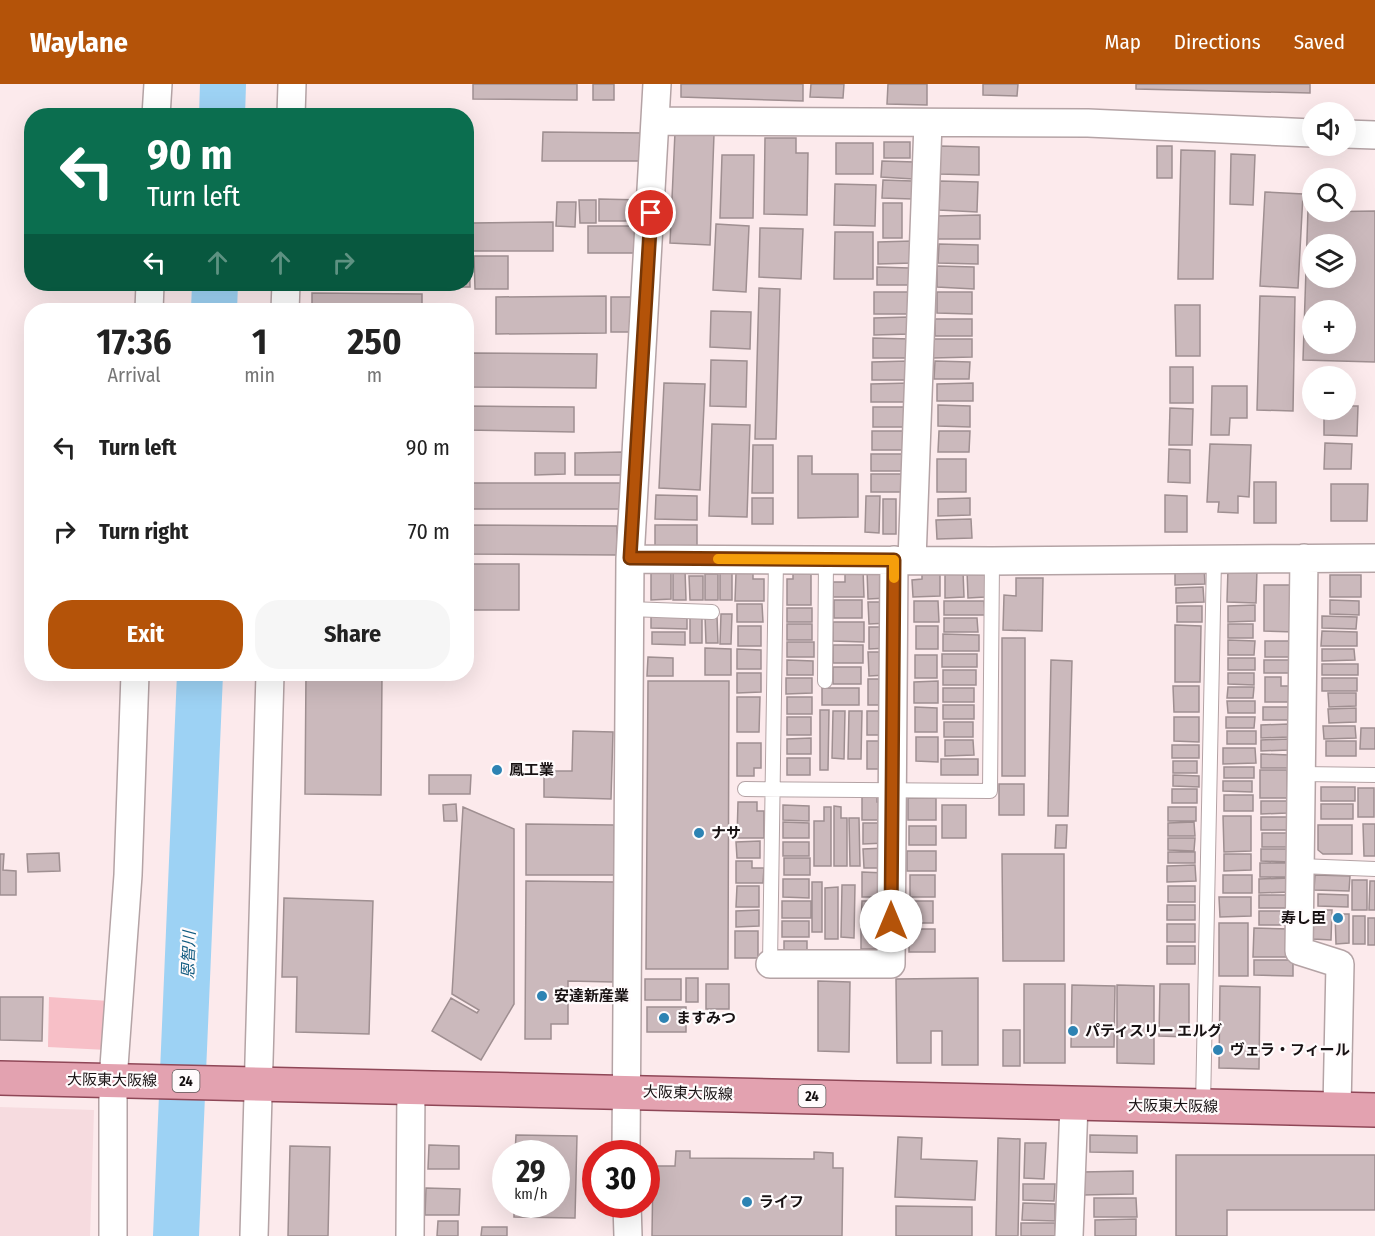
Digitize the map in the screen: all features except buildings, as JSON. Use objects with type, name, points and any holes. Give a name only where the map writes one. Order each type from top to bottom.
[{"type":"main road","name":"大阪東大阪線","points":[[0,1077],[411,1085],[1074,1104],[1375,1110]]},
{"type":"street","points":[[156,108],[158,84]]},
{"type":"street","points":[[291,108],[292,84]]},
{"type":"street","points":[[626,1140],[630,558],[657,84]]},
{"type":"street","points":[[656,121],[1088,123],[1302,133]]},
{"type":"street","points":[[770,964],[891,964],[892,792],[928,123]]},
{"type":"street","points":[[1356,134],[1375,135]]},
{"type":"street","points":[[630,558],[992,561],[1375,558]]},
{"type":"street","points":[[1304,558],[1299,951],[1340,964],[1337,1108]]},
{"type":"street","points":[[113,1236],[135,681]]},
{"type":"street","points":[[255,1236],[255,1083],[270,681]]},
{"type":"street","points":[[410,1236],[411,1085]]},
{"type":"street","points":[[1069,1236],[1074,1104]]},
{"type":"street","points":[[627,1218],[628,1236]]},
{"type":"lane","points":[[1203,1106],[1214,558]]},
{"type":"lane","points":[[770,964],[776,559]]},
{"type":"lane","points":[[825,681],[826,560]]},
{"type":"lane","points":[[744,789],[990,792],[992,561]]},
{"type":"lane","points":[[629,609],[712,612]]},
{"type":"lane","points":[[1301,774],[1375,775]]},
{"type":"lane","points":[[1300,866],[1375,869]]},
{"type":"shaded area","points":[[49,997],[109,1001],[107,1050],[48,1047]]},
{"type":"shaded area","points":[[0,1107],[94,1110],[90,1236],[0,1236]]},
{"type":"waterway","name":"恩智川","points":[[222,108],[223,84]]},
{"type":"waterway","name":"恩智川","points":[[214,303],[215,291]]},
{"type":"waterway","name":"恩智川","points":[[176,1236],[200,681]]},
{"type":"slow traffic","points":[[718,559],[894,560],[894,578]]},
{"type":"place","name":"鳳工業","points":[[497,770]]},
{"type":"place","name":"ナサ","points":[[699,833]]},
{"type":"place","name":"寿し臣","points":[[1338,918]]},
{"type":"place","name":"安達新産業","points":[[542,996]]},
{"type":"place","name":"ますみつ","points":[[664,1018]]},
{"type":"place","name":"パティスリー エルグ","points":[[1073,1031]]},
{"type":"place","name":"ヴェラ・フィール","points":[[1218,1050]]},
{"type":"place","name":"ライフ","points":[[747,1202]]},
{"type":"route","points":[[651,213],[630,558],[894,560],[891,921]]}]
